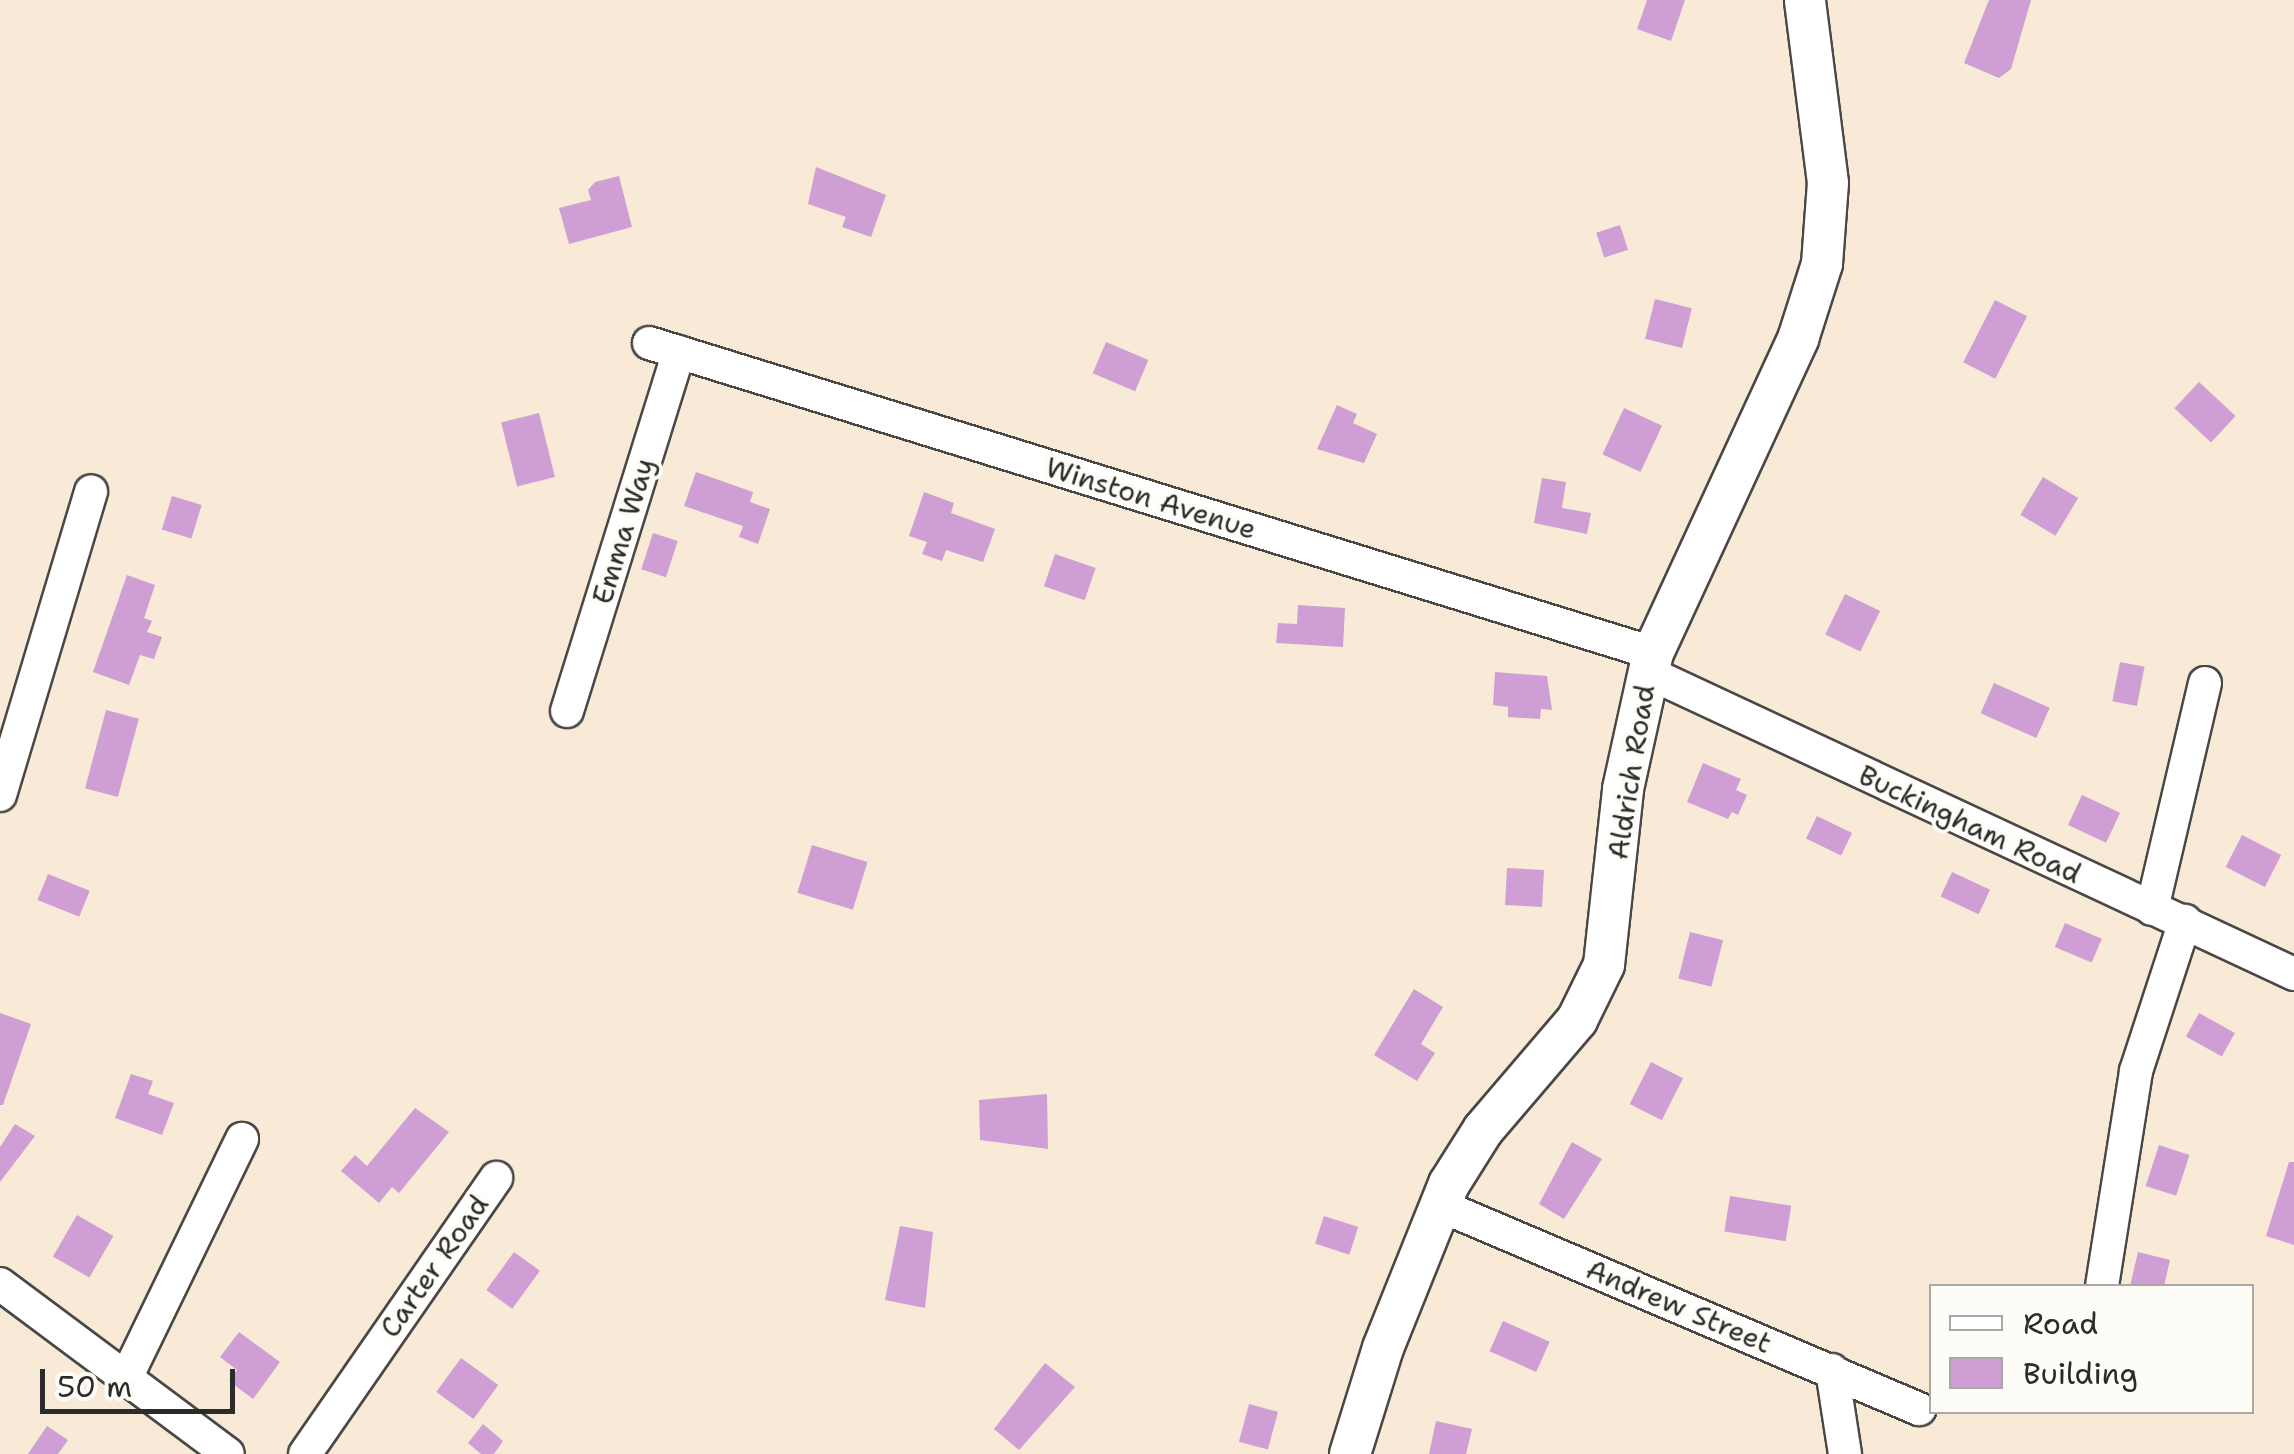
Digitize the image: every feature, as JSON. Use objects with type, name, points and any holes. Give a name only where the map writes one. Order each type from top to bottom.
[{"type":"street","name":"Aldrich Road","points":[[1350,1454],[1439,1204],[1483,1130],[1572,1028],[1597,984],[1609,945],[1623,790],[1650,662],[1798,339],[1822,264],[1828,183],[1805,0]]},
{"type":"street","name":"Winston Avenue","points":[[664,347],[1650,662]]},
{"type":"street","name":"Emma Way","points":[[567,710],[664,347]]},
{"type":"street","points":[[0,795],[90,491]]},
{"type":"street","name":"Buckingham Road","points":[[1650,662],[2152,909],[2294,974]]},
{"type":"street","points":[[2152,909],[2205,683]]},
{"type":"street","points":[[2102,1284],[2136,1071],[2185,921]]},
{"type":"street","points":[[125,1380],[242,1138]]},
{"type":"street","name":"Carter Road","points":[[305,1454],[496,1178]]},
{"type":"street","name":"Andrew Street","points":[[1439,1204],[1919,1409]]},
{"type":"street","points":[[0,1284],[228,1454]]},
{"type":"street","points":[[1832,1370],[1845,1454]]},
{"type":"building","points":[[1647,0],[1685,0],[1671,41],[1637,29]]},
{"type":"building","points":[[1989,0],[2031,0],[2011,69],[1999,78],[1964,63]]},
{"type":"building","points":[[816,167],[886,195],[871,237],[842,227],[846,217],[808,204]]},
{"type":"building","points":[[619,176],[632,227],[569,244],[559,208],[591,200],[588,190],[595,182]]},
{"type":"building","points":[[1620,225],[1628,250],[1604,257],[1596,233]]},
{"type":"building","points":[[1655,299],[1692,308],[1682,348],[1645,339]]},
{"type":"building","points":[[1995,300],[2027,316],[1995,379],[1963,362]]},
{"type":"building","points":[[1106,342],[1148,360],[1135,391],[1093,373]]},
{"type":"building","points":[[2199,382],[2236,416],[2211,442],[2174,408]]},
{"type":"building","points":[[1337,405],[1357,414],[1353,423],[1377,434],[1364,463],[1317,449]]},
{"type":"building","points":[[1624,408],[1662,426],[1641,472],[1602,454]]},
{"type":"building","points":[[539,413],[555,477],[517,486],[501,422]]},
{"type":"building","points":[[696,472],[753,492],[750,502],[770,509],[758,544],[739,537],[743,526],[684,506]]},
{"type":"building","points":[[2043,477],[2078,498],[2055,536],[2020,515]]},
{"type":"building","points":[[1542,478],[1566,482],[1562,508],[1591,513],[1587,534],[1534,523]]},
{"type":"building","points":[[924,492],[954,503],[951,513],[995,529],[983,562],[946,550],[942,561],[922,554],[927,542],[909,536]]},
{"type":"building","points":[[172,496],[202,505],[191,539],[162,529]]},
{"type":"building","points":[[653,533],[678,541],[666,577],[641,569]]},
{"type":"building","points":[[1055,554],[1096,568],[1085,600],[1044,586]]},
{"type":"building","points":[[127,575],[155,585],[144,618],[152,621],[147,632],[162,637],[154,659],[140,655],[129,685],[93,672]]},
{"type":"building","points":[[1845,594],[1880,611],[1860,652],[1825,634]]},
{"type":"building","points":[[1298,605],[1345,608],[1343,647],[1276,643],[1278,623],[1297,624]]},
{"type":"building","points":[[2120,662],[2145,667],[2137,706],[2112,701]]},
{"type":"building","points":[[1495,672],[1547,676],[1552,710],[1541,709],[1540,719],[1508,717],[1508,707],[1493,705]]},
{"type":"building","points":[[1994,683],[2050,708],[2036,738],[1981,713]]},
{"type":"building","points":[[106,710],[139,719],[118,797],[85,788]]},
{"type":"building","points":[[1703,763],[1741,779],[1736,790],[1747,795],[1738,815],[1732,812],[1728,819],[1687,802]]},
{"type":"building","points":[[2082,795],[2120,813],[2106,843],[2068,825]]},
{"type":"building","points":[[1817,816],[1852,833],[1841,856],[1806,838]]},
{"type":"building","points":[[2242,835],[2281,855],[2265,887],[2226,867]]},
{"type":"building","points":[[812,845],[867,862],[853,910],[797,893]]},
{"type":"building","points":[[1507,868],[1544,870],[1542,907],[1505,905]]},
{"type":"building","points":[[1952,872],[1990,890],[1979,914],[1941,896]]},
{"type":"building","points":[[48,874],[90,891],[79,917],[38,900]]},
{"type":"building","points":[[2065,923],[2102,939],[2092,963],[2055,947]]},
{"type":"building","points":[[1690,932],[1723,940],[1711,987],[1678,979]]},
{"type":"building","points":[[1414,989],[1443,1007],[1421,1044],[1435,1053],[1417,1081],[1374,1055]]},
{"type":"building","points":[[0,1013],[31,1024],[3,1105],[0,1105]]},
{"type":"building","points":[[2199,1013],[2235,1033],[2222,1056],[2186,1037]]},
{"type":"building","points":[[1651,1062],[1683,1078],[1662,1120],[1630,1104]]},
{"type":"building","points":[[131,1074],[153,1081],[148,1094],[174,1103],[162,1135],[115,1118]]},
{"type":"building","points":[[1047,1094],[1048,1149],[980,1140],[979,1100]]},
{"type":"building","points":[[415,1108],[449,1132],[399,1193],[392,1187],[379,1203],[341,1171],[355,1155],[367,1166]]},
{"type":"building","points":[[15,1124],[35,1136],[0,1182],[0,1147]]},
{"type":"building","points":[[1572,1142],[1602,1159],[1564,1219],[1539,1204]]},
{"type":"building","points":[[2159,1145],[2189,1155],[2176,1196],[2146,1186]]},
{"type":"building","points":[[2289,1162],[2294,1162],[2294,1245],[2266,1236]]},
{"type":"building","points":[[1730,1196],[1791,1206],[1786,1241],[1724,1232]]},
{"type":"building","points":[[77,1215],[113,1236],[89,1278],[53,1257]]},
{"type":"building","points":[[1324,1216],[1358,1227],[1349,1255],[1315,1244]]},
{"type":"building","points":[[900,1226],[933,1232],[925,1308],[885,1300]]},
{"type":"building","points":[[514,1252],[540,1271],[512,1309],[486,1290]]},
{"type":"building","points":[[2138,1252],[2170,1260],[2164,1284],[2130,1284]]},
{"type":"building","points":[[1503,1321],[1550,1342],[1536,1372],[1490,1351]]},
{"type":"building","points":[[239,1332],[280,1362],[253,1399],[229,1381],[237,1370],[220,1357]]},
{"type":"building","points":[[461,1358],[498,1385],[474,1419],[436,1392]]},
{"type":"building","points":[[1045,1363],[1075,1387],[1019,1450],[994,1429]]},
{"type":"building","points":[[1249,1404],[1278,1412],[1268,1449],[1239,1442]]},
{"type":"building","points":[[1436,1421],[1472,1429],[1466,1454],[1429,1454]]},
{"type":"building","points":[[483,1424],[503,1441],[494,1454],[481,1454],[468,1443]]},
{"type":"building","points":[[47,1426],[68,1440],[58,1454],[28,1454]]}]
